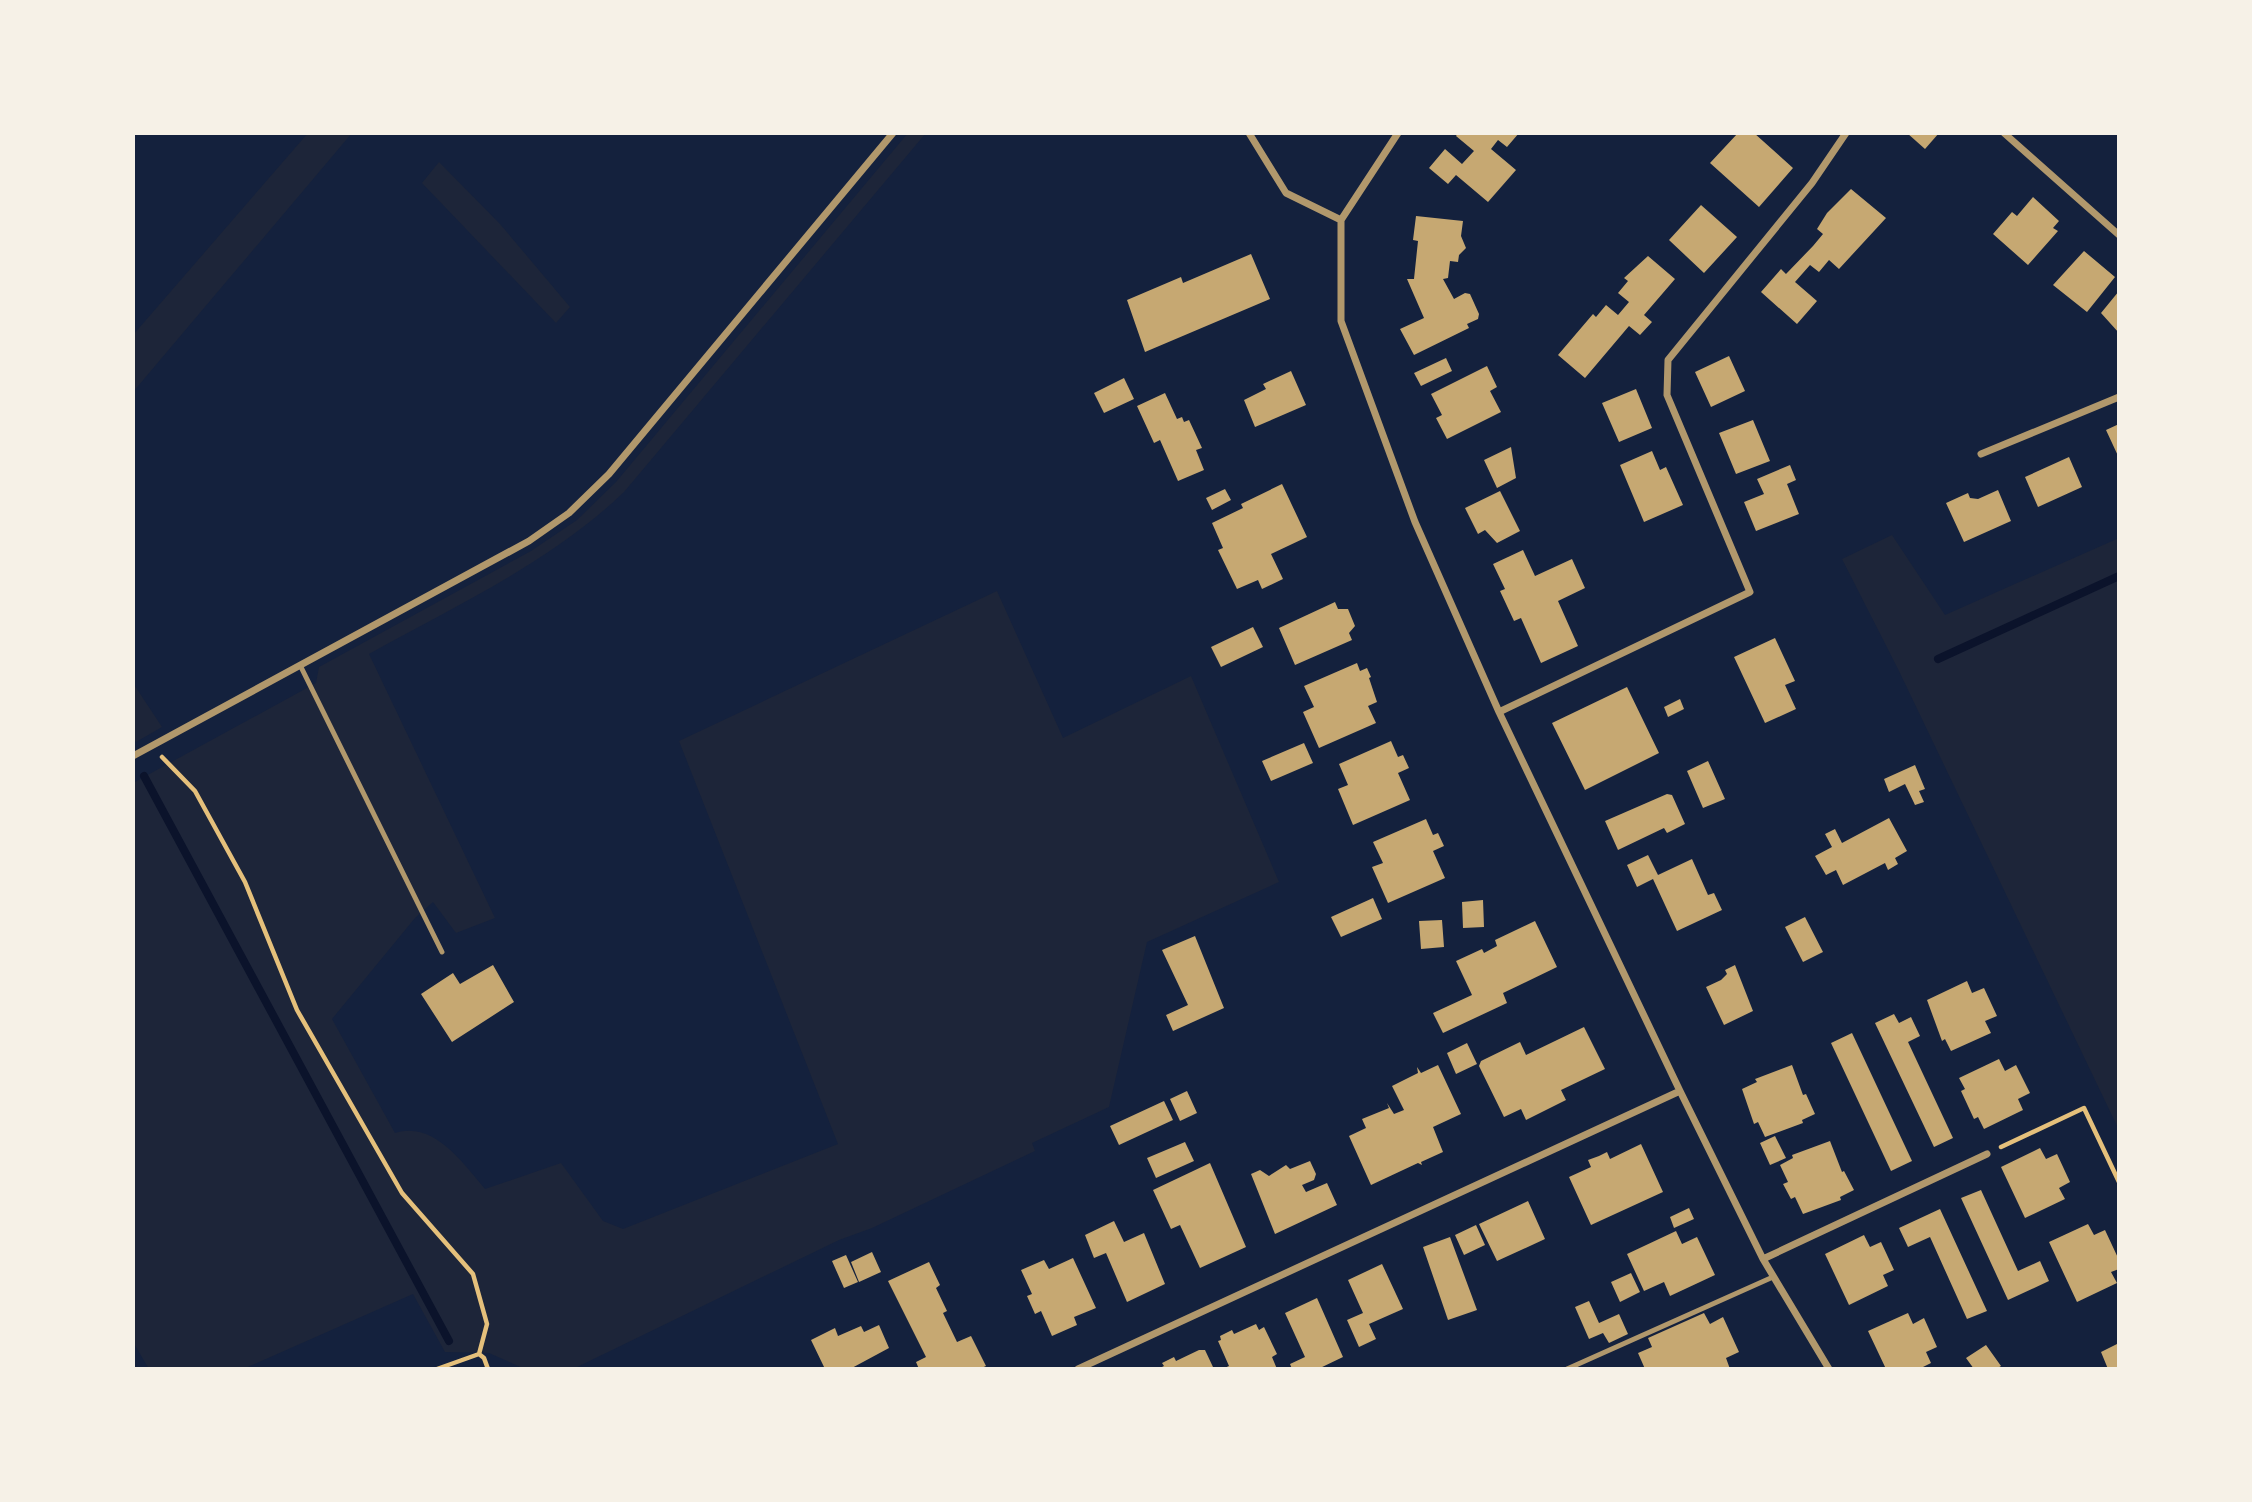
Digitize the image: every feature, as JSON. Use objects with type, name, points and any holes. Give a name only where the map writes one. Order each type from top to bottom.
[{"type":"street","points":[[133,756],[529,541],[569,513],[609,474],[893,133]]},
{"type":"street","points":[[1249,133],[1286,192],[1340,220]]},
{"type":"street","points":[[1398,133],[1340,220],[1341,321],[1415,522],[1499,712],[1763,1259],[1829,1369]]},
{"type":"street","points":[[1499,712],[1750,592],[1667,395],[1668,360],[1812,183],[1846,133]]},
{"type":"street","points":[[2004,133],[2119,234]]},
{"type":"street","points":[[1981,454],[2119,397]]},
{"type":"street","points":[[1078,1369],[1680,1091]]},
{"type":"street","points":[[1763,1259],[1987,1154]]},
{"type":"lane","points":[[300,665],[442,952]]},
{"type":"lane","points":[[1567,1369],[1773,1277]]},
{"type":"path","points":[[152,746],[195,791],[239,870],[297,1010],[401,1193],[473,1274],[487,1324],[479,1354]]},
{"type":"path","points":[[1987,1154],[2084,1108],[2119,1182]]},
{"type":"path","points":[[437,1369],[479,1354]]},
{"type":"path","points":[[479,1354],[484,1358],[488,1369]]},
{"type":"shaded area","points":[[308,133],[352,133],[133,392],[133,335]]},
{"type":"shaded area","points":[[908,133],[926,133],[624,492],[566,540],[534,561],[369,654],[495,918],[456,933],[433,902],[415,918],[332,1019],[395,1133],[409,1131],[435,1138],[457,1156],[485,1189],[561,1163],[603,1221],[623,1229],[838,1144],[679,741],[997,591],[1063,738],[1191,676],[1279,882],[1147,942],[1109,1107],[1032,1143],[1035,1151],[872,1228],[839,1240],[573,1369],[525,1369],[489,1353],[445,1352],[413,1294],[243,1369],[149,1369],[133,1342],[133,783],[316,683],[319,667],[531,551],[577,520],[616,482]]},
{"type":"shaded area","points":[[439,162],[500,224],[570,307],[556,323],[422,183]]},
{"type":"shaded area","points":[[1892,535],[1945,615],[2119,538],[2119,1130],[1898,669],[1842,559]]},
{"type":"shaded area","points":[[133,683],[162,727],[136,742],[133,737]]},
{"type":"building","points":[[1458,133],[1519,133],[1507,147],[1498,140],[1491,149],[1516,170],[1488,202],[1456,175],[1448,184],[1429,168],[1445,149],[1462,164],[1474,151],[1456,136]]},
{"type":"building","points":[[1738,133],[1754,133],[1793,168],[1759,207],[1710,163]]},
{"type":"building","points":[[1907,133],[1939,133],[1925,149]]},
{"type":"building","points":[[1851,189],[1886,218],[1839,269],[1829,260],[1819,272],[1810,265],[1795,282],[1817,301],[1797,324],[1761,292],[1781,269],[1786,274],[1813,246],[1823,234],[1817,229],[1827,213]]},
{"type":"building","points":[[2033,197],[2059,221],[2053,228],[2058,231],[2028,265],[1993,234],[2012,212],[2017,216]]},
{"type":"building","points":[[1701,205],[1737,237],[1704,273],[1669,240]]},
{"type":"building","points":[[1416,216],[1463,221],[1461,236],[1466,248],[1459,255],[1458,262],[1450,261],[1448,278],[1443,279],[1454,299],[1465,293],[1470,294],[1479,314],[1478,319],[1467,324],[1469,328],[1414,355],[1400,329],[1424,318],[1407,279],[1414,279],[1418,241],[1413,240]]},
{"type":"building","points":[[2084,251],[2115,277],[2087,312],[2053,285]]},
{"type":"building","points":[[1251,254],[1270,299],[1145,352],[1127,300],[1181,277],[1183,283]]},
{"type":"building","points":[[1648,256],[1675,279],[1644,315],[1652,322],[1640,335],[1629,326],[1585,378],[1558,355],[1593,314],[1596,317],[1606,305],[1618,315],[1629,302],[1618,293],[1628,281],[1624,278]]},
{"type":"building","points":[[2119,291],[2119,333],[2101,313]]},
{"type":"building","points":[[1729,356],[1745,391],[1711,407],[1695,372]]},
{"type":"building","points":[[1446,358],[1452,371],[1421,386],[1414,373]]},
{"type":"building","points":[[1487,366],[1497,387],[1490,391],[1501,412],[1447,439],[1436,418],[1442,415],[1431,394]]},
{"type":"building","points":[[1291,371],[1306,405],[1255,427],[1244,400],[1266,389],[1263,384]]},
{"type":"building","points":[[1124,378],[1134,399],[1104,413],[1094,393]]},
{"type":"building","points":[[1636,389],[1652,428],[1619,442],[1602,403]]},
{"type":"building","points":[[1165,393],[1177,419],[1182,417],[1184,422],[1189,420],[1202,448],[1196,450],[1204,470],[1178,481],[1160,440],[1154,443],[1137,406]]},
{"type":"building","points":[[1753,420],[1770,461],[1736,474],[1719,433]]},
{"type":"building","points":[[2119,424],[2119,458],[2106,430]]},
{"type":"building","points":[[1511,447],[1516,478],[1497,488],[1484,460]]},
{"type":"building","points":[[1652,451],[1660,470],[1666,467],[1683,505],[1644,522],[1620,465]]},
{"type":"building","points":[[2069,457],[2082,487],[2038,507],[2025,477]]},
{"type":"building","points":[[1790,465],[1796,480],[1787,484],[1799,514],[1756,531],[1744,502],[1764,494],[1757,479]]},
{"type":"building","points":[[1282,484],[1307,537],[1271,554],[1283,579],[1262,589],[1258,580],[1237,589],[1218,550],[1223,548],[1212,523],[1243,508],[1241,504]]},
{"type":"building","points":[[1225,489],[1231,500],[1212,510],[1206,498]]},
{"type":"building","points":[[1998,490],[2011,521],[1964,542],[1946,503],[1968,493],[1970,498],[1978,499]]},
{"type":"building","points":[[1500,491],[1520,531],[1497,543],[1485,530],[1478,534],[1465,508]]},
{"type":"building","points":[[1523,550],[1535,576],[1572,559],[1585,588],[1558,601],[1578,646],[1541,663],[1521,618],[1514,621],[1500,591],[1505,589],[1493,564]]},
{"type":"building","points":[[1335,602],[1338,609],[1348,609],[1355,626],[1349,633],[1352,640],[1295,665],[1279,628]]},
{"type":"building","points":[[1253,627],[1263,647],[1221,667],[1211,647]]},
{"type":"building","points":[[1775,638],[1795,681],[1785,685],[1796,709],[1765,723],[1734,657]]},
{"type":"building","points":[[1357,663],[1360,671],[1367,668],[1371,677],[1369,678],[1377,702],[1368,706],[1376,723],[1319,748],[1303,712],[1314,707],[1304,686]]},
{"type":"building","points":[[1627,687],[1659,753],[1585,790],[1552,723]]},
{"type":"building","points":[[1680,699],[1684,709],[1668,717],[1664,707]]},
{"type":"building","points":[[1391,741],[1398,757],[1403,755],[1409,768],[1398,773],[1410,800],[1353,825],[1338,789],[1348,785],[1339,764]]},
{"type":"building","points":[[1304,743],[1313,763],[1271,781],[1262,761]]},
{"type":"building","points":[[1708,761],[1725,799],[1703,808],[1687,771]]},
{"type":"building","points":[[1915,765],[1925,789],[1919,791],[1924,802],[1915,805],[1905,784],[1889,792],[1884,779]]},
{"type":"building","points":[[1667,794],[1672,795],[1685,824],[1667,833],[1664,828],[1618,850],[1605,821]]},
{"type":"building","points":[[1889,818],[1907,851],[1895,858],[1898,864],[1888,870],[1885,863],[1843,885],[1836,870],[1826,875],[1815,856],[1832,847],[1825,834],[1835,829],[1842,843]]},
{"type":"building","points":[[1426,819],[1433,835],[1438,833],[1444,846],[1433,851],[1445,878],[1388,903],[1372,867],[1383,863],[1373,842]]},
{"type":"building","points":[[1648,855],[1658,875],[1692,859],[1708,895],[1714,893],[1722,910],[1677,931],[1653,879],[1637,887],[1627,865]]},
{"type":"building","points":[[1373,898],[1382,919],[1341,937],[1331,917]]},
{"type":"building","points":[[1483,900],[1484,927],[1463,928],[1462,902]]},
{"type":"building","points":[[1805,917],[1823,952],[1803,962],[1785,927]]},
{"type":"building","points":[[1442,920],[1444,947],[1421,949],[1419,921]]},
{"type":"building","points":[[1535,921],[1557,967],[1503,993],[1507,1003],[1443,1033],[1433,1013],[1472,995],[1456,961],[1482,949],[1484,953],[1497,946],[1495,940]]},
{"type":"building","points":[[1195,936],[1224,1008],[1173,1031],[1166,1015],[1188,1005],[1162,950]]},
{"type":"building","points":[[493,965],[514,1002],[452,1042],[421,994],[453,973],[460,984]]},
{"type":"building","points":[[1735,965],[1753,1011],[1724,1025],[1706,987],[1721,980],[1727,974],[1725,970]]},
{"type":"building","points":[[1967,981],[1972,993],[1984,988],[1997,1016],[1985,1021],[1991,1033],[1951,1051],[1945,1039],[1942,1041],[1927,1000]]},
{"type":"building","points":[[1894,1014],[1899,1023],[1911,1017],[1920,1036],[1908,1042],[1953,1138],[1934,1147],[1875,1023]]},
{"type":"building","points":[[1584,1027],[1605,1069],[1561,1090],[1566,1100],[1526,1120],[1521,1109],[1504,1117],[1479,1066],[1481,1061],[1520,1042],[1526,1055]]},
{"type":"building","points":[[1852,1033],[1912,1161],[1891,1171],[1831,1043]]},
{"type":"building","points":[[1467,1043],[1477,1064],[1456,1074],[1447,1053]]},
{"type":"building","points":[[1999,1059],[2005,1071],[2016,1065],[2030,1093],[2018,1099],[2023,1110],[1984,1129],[1978,1117],[1974,1119],[1961,1091],[1965,1089],[1959,1078]]},
{"type":"building","points":[[1438,1065],[1461,1114],[1433,1127],[1443,1152],[1421,1162],[1422,1165],[1418,1163],[1371,1185],[1349,1136],[1366,1128],[1362,1119],[1389,1108],[1387,1103],[1394,1114],[1404,1110],[1392,1086],[1418,1073],[1417,1067],[1421,1073]]},
{"type":"building","points":[[1792,1065],[1803,1095],[1806,1094],[1815,1114],[1802,1120],[1803,1123],[1765,1137],[1758,1122],[1754,1124],[1742,1089],[1757,1082],[1755,1079]]},
{"type":"building","points":[[1187,1091],[1197,1113],[1180,1121],[1170,1099]]},
{"type":"building","points":[[1164,1101],[1173,1120],[1119,1145],[1110,1126]]},
{"type":"building","points":[[1775,1136],[1786,1158],[1770,1165],[1760,1143]]},
{"type":"building","points":[[1830,1141],[1842,1172],[1844,1171],[1854,1190],[1840,1197],[1841,1200],[1803,1214],[1795,1197],[1791,1199],[1783,1184],[1788,1182],[1780,1165],[1793,1158],[1792,1155]]},
{"type":"building","points":[[1185,1142],[1194,1161],[1156,1178],[1147,1158]]},
{"type":"building","points":[[1641,1144],[1663,1192],[1591,1225],[1569,1177],[1591,1167],[1588,1160],[1607,1152],[1610,1159]]},
{"type":"building","points":[[2040,1148],[2046,1159],[2057,1154],[2070,1182],[2059,1188],[2065,1199],[2025,1218],[2001,1167]]},
{"type":"building","points":[[1310,1161],[1316,1174],[1314,1180],[1302,1185],[1306,1192],[1327,1183],[1337,1205],[1275,1234],[1251,1174],[1260,1170],[1269,1176],[1286,1165],[1290,1169]]},
{"type":"building","points":[[1210,1163],[1246,1247],[1200,1268],[1180,1225],[1171,1229],[1153,1190]]},
{"type":"building","points":[[1981,1190],[2018,1271],[2040,1261],[2049,1281],[2008,1300],[1961,1198]]},
{"type":"building","points":[[1528,1201],[1545,1239],[1497,1261],[1479,1224]]},
{"type":"building","points":[[1689,1208],[1694,1219],[1674,1228],[1670,1217]]},
{"type":"building","points":[[1940,1209],[1987,1311],[1967,1319],[1930,1237],[1908,1247],[1899,1228]]},
{"type":"building","points":[[1114,1221],[1124,1242],[1144,1233],[1165,1284],[1127,1302],[1106,1253],[1094,1258],[1085,1235]]},
{"type":"building","points":[[2088,1224],[2094,1235],[2105,1230],[2119,1260],[2119,1269],[2111,1272],[2117,1283],[2077,1302],[2049,1242]]},
{"type":"building","points":[[1476,1225],[1485,1245],[1464,1255],[1455,1235]]},
{"type":"building","points":[[1676,1231],[1682,1244],[1697,1237],[1715,1275],[1670,1296],[1664,1282],[1644,1291],[1627,1254]]},
{"type":"building","points":[[1864,1235],[1870,1247],[1881,1242],[1894,1270],[1883,1275],[1888,1286],[1849,1305],[1825,1254]]},
{"type":"building","points":[[1450,1237],[1477,1310],[1448,1320],[1423,1247]]},
{"type":"building","points":[[872,1252],[881,1272],[859,1282],[851,1262]]},
{"type":"building","points":[[846,1255],[858,1282],[844,1288],[832,1261]]},
{"type":"building","points":[[1073,1258],[1096,1308],[1074,1317],[1077,1325],[1052,1336],[1041,1311],[1035,1314],[1027,1296],[1032,1294],[1021,1270],[1044,1260],[1049,1269]]},
{"type":"building","points":[[929,1262],[940,1285],[936,1288],[947,1311],[943,1313],[957,1342],[971,1336],[986,1366],[979,1369],[919,1369],[916,1362],[926,1357],[888,1281]]},
{"type":"building","points":[[1382,1264],[1403,1309],[1369,1324],[1376,1339],[1359,1347],[1347,1320],[1363,1313],[1348,1280]]},
{"type":"building","points":[[1631,1273],[1640,1292],[1620,1302],[1611,1282]]},
{"type":"building","points":[[1317,1298],[1343,1357],[1318,1369],[1292,1369],[1290,1364],[1305,1357],[1285,1313]]},
{"type":"building","points":[[1589,1301],[1599,1323],[1619,1314],[1628,1334],[1609,1343],[1603,1333],[1589,1339],[1575,1307]]},
{"type":"building","points":[[1704,1313],[1710,1324],[1723,1317],[1739,1352],[1726,1358],[1730,1369],[1645,1369],[1638,1353],[1652,1347],[1648,1338]]},
{"type":"building","points":[[1908,1313],[1913,1324],[1924,1318],[1937,1347],[1926,1352],[1931,1363],[1919,1369],[1886,1369],[1868,1331]]},
{"type":"building","points":[[1256,1324],[1259,1330],[1264,1327],[1277,1354],[1272,1357],[1277,1369],[1222,1369],[1229,1366],[1218,1341],[1221,1340],[1220,1336],[1232,1330],[1234,1334]]},
{"type":"building","points":[[879,1325],[889,1348],[850,1369],[825,1369],[811,1340],[835,1328],[838,1336],[861,1326],[864,1332]]},
{"type":"building","points":[[2119,1343],[2119,1369],[2108,1369],[2101,1352]]},
{"type":"building","points":[[1986,1345],[2001,1366],[1996,1369],[1974,1369],[1966,1358]]},
{"type":"building","points":[[1199,1350],[1205,1350],[1213,1367],[1158,1369],[1164,1366],[1162,1363],[1174,1357],[1176,1361]]},
{"type":"waterway","points":[[1938,659],[2119,576]]},
{"type":"waterway","points":[[144,776],[449,1341]]}]
